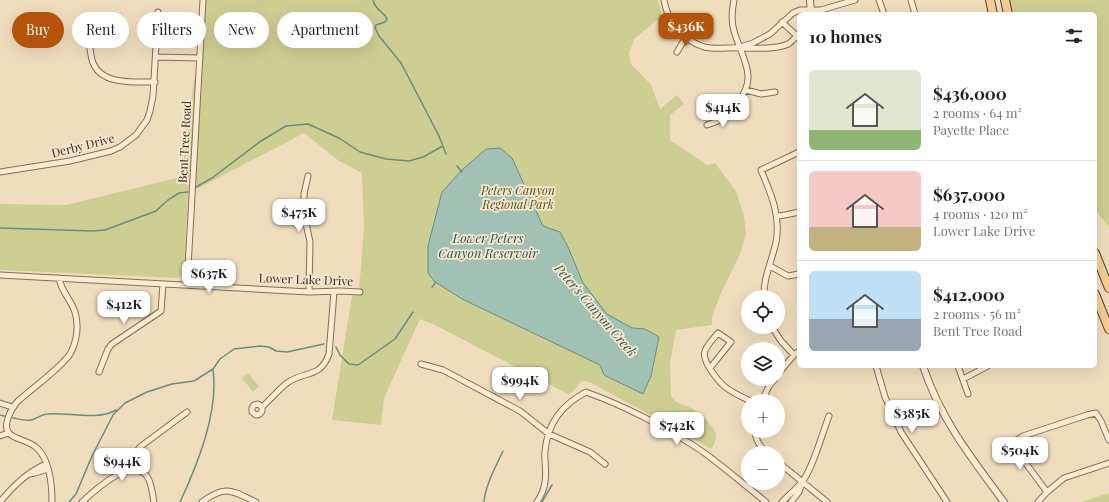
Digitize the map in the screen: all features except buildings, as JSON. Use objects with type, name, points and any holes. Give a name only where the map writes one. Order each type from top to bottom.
[{"type":"main road","points":[[990,0],[993,12]]},
{"type":"main road","points":[[1005,0],[1008,12]]},
{"type":"main road","points":[[1097,258],[1109,288]]},
{"type":"main road","points":[[1097,299],[1109,329]]},
{"type":"street","name":"Bent Tree Road","points":[[187,285],[203,0]]},
{"type":"street","points":[[664,0],[667,13],[672,22],[686,37],[704,46],[723,48],[785,46],[797,36]]},
{"type":"street","points":[[734,0],[732,20],[747,69],[748,80],[746,90],[737,102]]},
{"type":"street","points":[[810,0],[811,12]]},
{"type":"street","points":[[740,48],[764,38],[793,13],[800,10],[811,12],[834,7],[847,1],[855,0]]},
{"type":"street","points":[[879,0],[883,12]]},
{"type":"street","points":[[911,0],[914,12]]},
{"type":"street","points":[[834,7],[836,12]]},
{"type":"street","points":[[782,22],[797,34]]},
{"type":"street","points":[[677,52],[686,37]]},
{"type":"street","points":[[90,48],[91,56],[96,67],[100,73],[108,78],[120,81],[155,82]]},
{"type":"street","name":"Derby Drive","points":[[0,172],[70,161],[120,148],[136,135],[147,120],[155,82],[156,48]]},
{"type":"street","points":[[156,57],[200,58]]},
{"type":"street","points":[[746,90],[762,94],[775,92]]},
{"type":"street","points":[[729,111],[727,107],[728,103],[732,101],[737,102]]},
{"type":"street","points":[[707,125],[718,121],[729,111],[734,112],[738,109],[739,107],[737,102]]},
{"type":"street","points":[[764,290],[765,277],[770,266],[776,240],[778,216],[773,198],[761,170],[797,153]]},
{"type":"street","points":[[308,176],[304,194],[304,214],[310,242],[308,292]]},
{"type":"street","points":[[778,216],[786,216],[797,213]]},
{"type":"street","points":[[770,266],[788,276],[797,274]]},
{"type":"street","name":"Lower Lake Drive","points":[[0,275],[308,292],[360,292]]},
{"type":"street","points":[[52,502],[52,489],[47,467],[38,449],[21,439],[11,436],[8,433],[7,423],[12,407],[61,364],[73,348],[77,334],[77,320],[75,312],[61,286],[59,278]]},
{"type":"street","points":[[99,372],[108,350],[117,339],[161,311],[163,284]]},
{"type":"street","points":[[262,407],[288,382],[298,377],[316,372],[326,361],[329,354],[334,292]]},
{"type":"street","points":[[710,368],[731,342],[718,333],[704,351],[704,356],[710,368],[718,379],[728,389],[741,396]]},
{"type":"street","points":[[776,334],[794,355]]},
{"type":"street","points":[[785,366],[797,353]]},
{"type":"street","points":[[421,364],[443,370],[520,411],[549,434],[590,452],[605,464]]},
{"type":"street","points":[[878,368],[885,397],[901,432],[947,502]]},
{"type":"street","points":[[924,368],[939,407],[952,431],[1004,502]]},
{"type":"street","points":[[959,368],[968,394]]},
{"type":"street","points":[[964,379],[984,368]]},
{"type":"street","points":[[537,502],[546,481],[545,451],[549,434],[556,417],[566,405],[586,392],[609,400],[677,436],[705,454],[766,502]]},
{"type":"street","points":[[0,403],[12,407]]},
{"type":"street","points":[[133,470],[133,457],[140,447],[187,412]]},
{"type":"street","points":[[1047,492],[1016,450],[1015,442],[1023,436],[1096,413],[1102,421],[1109,440]]},
{"type":"street","points":[[791,502],[798,492],[816,453],[828,416]]},
{"type":"street","points":[[0,436],[8,433]]},
{"type":"street","points":[[1038,502],[1047,492],[1064,478],[1109,463]]},
{"type":"street","points":[[0,502],[17,482],[30,474],[33,469],[47,467]]},
{"type":"street","points":[[785,468],[827,502]]},
{"type":"street","points":[[82,502],[111,479],[127,471],[133,470],[143,472],[147,476],[151,485],[154,502]]},
{"type":"street","points":[[782,502],[802,482]]},
{"type":"street","points":[[202,502],[214,494],[225,491],[235,492],[256,502]]},
{"type":"green space","name":"Peters Canyon Regional Park","points":[[206,0],[658,0],[662,16],[634,39],[629,53],[631,64],[651,85],[660,109],[677,95],[684,104],[670,115],[670,140],[707,165],[715,163],[736,191],[744,216],[746,234],[740,254],[721,293],[712,317],[712,325],[676,330],[670,363],[671,395],[677,402],[698,413],[713,428],[716,437],[711,449],[679,430],[589,382],[582,381],[572,392],[568,394],[435,325],[420,319],[384,398],[381,425],[332,420],[352,296],[364,294],[359,292],[364,227],[362,173],[339,161],[304,133],[197,189],[183,156],[199,48],[206,48],[206,12],[204,12]]},
{"type":"green space","points":[[1008,0],[1109,0],[1109,227],[1097,212],[1097,12],[1011,12]]},
{"type":"green space","points":[[189,175],[184,273],[178,278],[0,270],[0,204],[66,205]]},
{"type":"green space","points":[[248,373],[259,386],[253,392],[242,378]]},
{"type":"green space","points":[[1109,493],[1109,502],[1081,502]]},
{"type":"water","name":"Lower Peters Canyon Reservoir","points":[[500,148],[512,158],[543,226],[560,232],[583,283],[607,314],[632,328],[645,329],[659,337],[651,376],[643,394],[604,375],[600,365],[464,300],[435,282],[428,273],[428,246],[442,192],[462,170],[486,149]]},
{"type":"waterway","name":"Peter's Canyon Creek","points":[[373,0],[376,7],[387,19],[385,22],[376,25],[375,28],[379,36],[401,63],[439,136],[446,154]]},
{"type":"waterway","points":[[196,187],[212,178],[261,141],[286,126],[308,124],[339,138],[360,152],[386,159],[409,161],[423,157],[443,146]]},
{"type":"waterway","name":"Peter's Canyon Creek","points":[[457,166],[462,172]]},
{"type":"waterway","points":[[0,228],[93,231],[105,230],[156,211],[168,200],[179,193],[188,192]]},
{"type":"waterway","points":[[432,287],[436,282]]},
{"type":"waterway","points":[[336,347],[340,355],[349,364],[358,365],[395,339],[413,312]]},
{"type":"waterway","points":[[69,502],[76,494],[92,456],[113,415],[125,403],[147,392],[172,384],[194,381],[213,369],[220,359],[234,349],[260,346],[269,347],[276,351],[287,352],[324,344]]},
{"type":"waterway","points":[[180,502],[194,471],[206,438],[213,403],[213,370]]},
{"type":"waterway","points":[[13,418],[29,420],[46,414],[92,416],[101,415],[116,410]]},
{"type":"waterway","points":[[0,415],[4,416]]},
{"type":"waterway","points":[[484,502],[489,483],[503,451]]},
{"type":"waterway","points":[[542,502],[552,485]]}]
